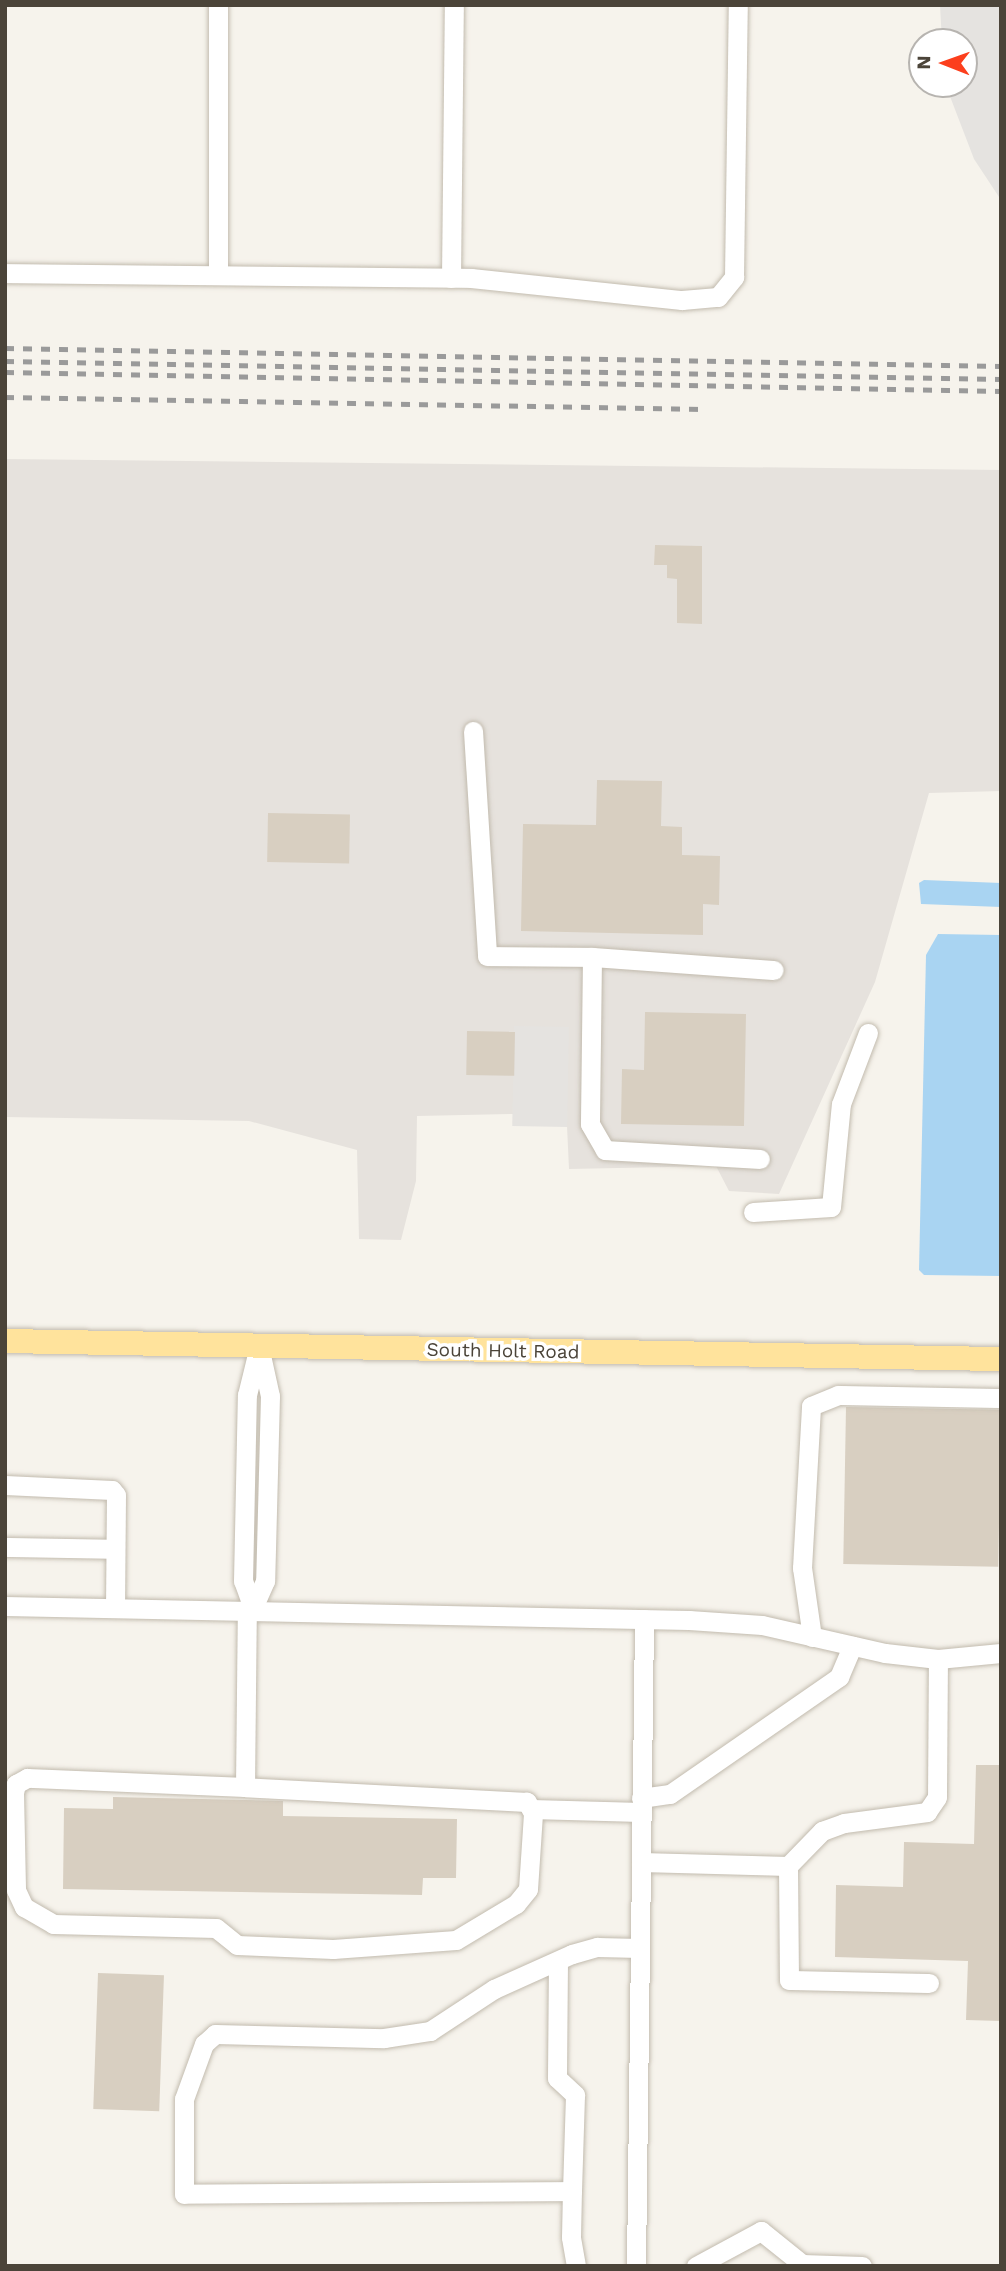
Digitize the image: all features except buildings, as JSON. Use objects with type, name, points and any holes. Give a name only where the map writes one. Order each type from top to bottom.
[{"type":"main road","name":"South Holt Road","points":[[5,1341],[1001,1359]]},
{"type":"lane","points":[[218,5],[218,275]]},
{"type":"lane","points":[[452,278],[454,5]]},
{"type":"lane","points":[[5,273],[452,278],[548,283],[682,300],[708,299],[726,290],[734,277],[738,5]]},
{"type":"lane","points":[[472,732],[487,956],[593,957],[774,970]]},
{"type":"lane","points":[[593,957],[590,1124],[605,1150],[760,1159]]},
{"type":"lane","points":[[753,1212],[831,1207],[841,1104],[867,1033]]},
{"type":"lane","points":[[245,1787],[250,1608],[243,1581],[247,1395],[259,1346]]},
{"type":"lane","points":[[812,1637],[802,1568],[811,1406],[838,1395],[1001,1398]]},
{"type":"lane","points":[[5,1485],[112,1490],[116,1495],[115,1608]]},
{"type":"lane","points":[[5,1547],[115,1549]]},
{"type":"lane","points":[[5,1605],[250,1608],[644,1619],[762,1625],[852,1646],[938,1659],[1001,1653]]},
{"type":"lane","points":[[636,2266],[644,1619]]},
{"type":"lane","points":[[531,1809],[641,1805],[670,1794],[839,1677],[852,1646]]},
{"type":"lane","points":[[929,1983],[789,1980],[788,1866],[822,1830],[927,1812],[937,1797],[938,1659]]},
{"type":"lane","points":[[27,1778],[245,1787],[516,1799],[527,1802],[531,1809],[533,1875],[528,1889],[516,1904],[456,1940],[333,1948],[237,1945],[216,1928],[53,1924],[24,1907],[16,1890],[14,1793],[16,1784],[27,1778]]},
{"type":"lane","points":[[641,1862],[788,1866]]},
{"type":"lane","points":[[572,2191],[184,2194],[184,2099],[198,2057],[215,2034],[384,2038],[430,2031],[494,1989],[558,1961],[597,1947],[640,1948]]},
{"type":"lane","points":[[558,1961],[557,2078],[575,2095],[571,2237],[576,2266]]},
{"type":"lane","points":[[696,2266],[761,2231],[802,2264],[862,2266]]},
{"type":"shaded area","points":[[940,5],[1001,5],[1001,200],[974,159],[951,98],[978,98],[978,28],[941,28]]},
{"type":"shaded area","points":[[5,459],[1001,470],[1001,791],[929,793],[875,982],[779,1194],[729,1191],[716,1166],[569,1169],[567,1126],[514,1126],[513,1114],[417,1116],[416,1181],[401,1240],[359,1239],[357,1150],[249,1121],[5,1117]]},
{"type":"shaded area","points":[[514,1026],[569,1027],[567,1127],[512,1126]]},
{"type":"water","points":[[924,880],[1001,883],[1001,907],[921,904],[919,883]]},
{"type":"water","points":[[938,934],[1001,935],[1001,1276],[924,1275],[919,1270],[926,955]]},
{"type":"railway","points":[[5,348],[1001,366]]},
{"type":"railway","points":[[5,361],[1001,379]]},
{"type":"railway","points":[[5,372],[1001,391]]},
{"type":"railway","points":[[5,397],[703,409]]}]
